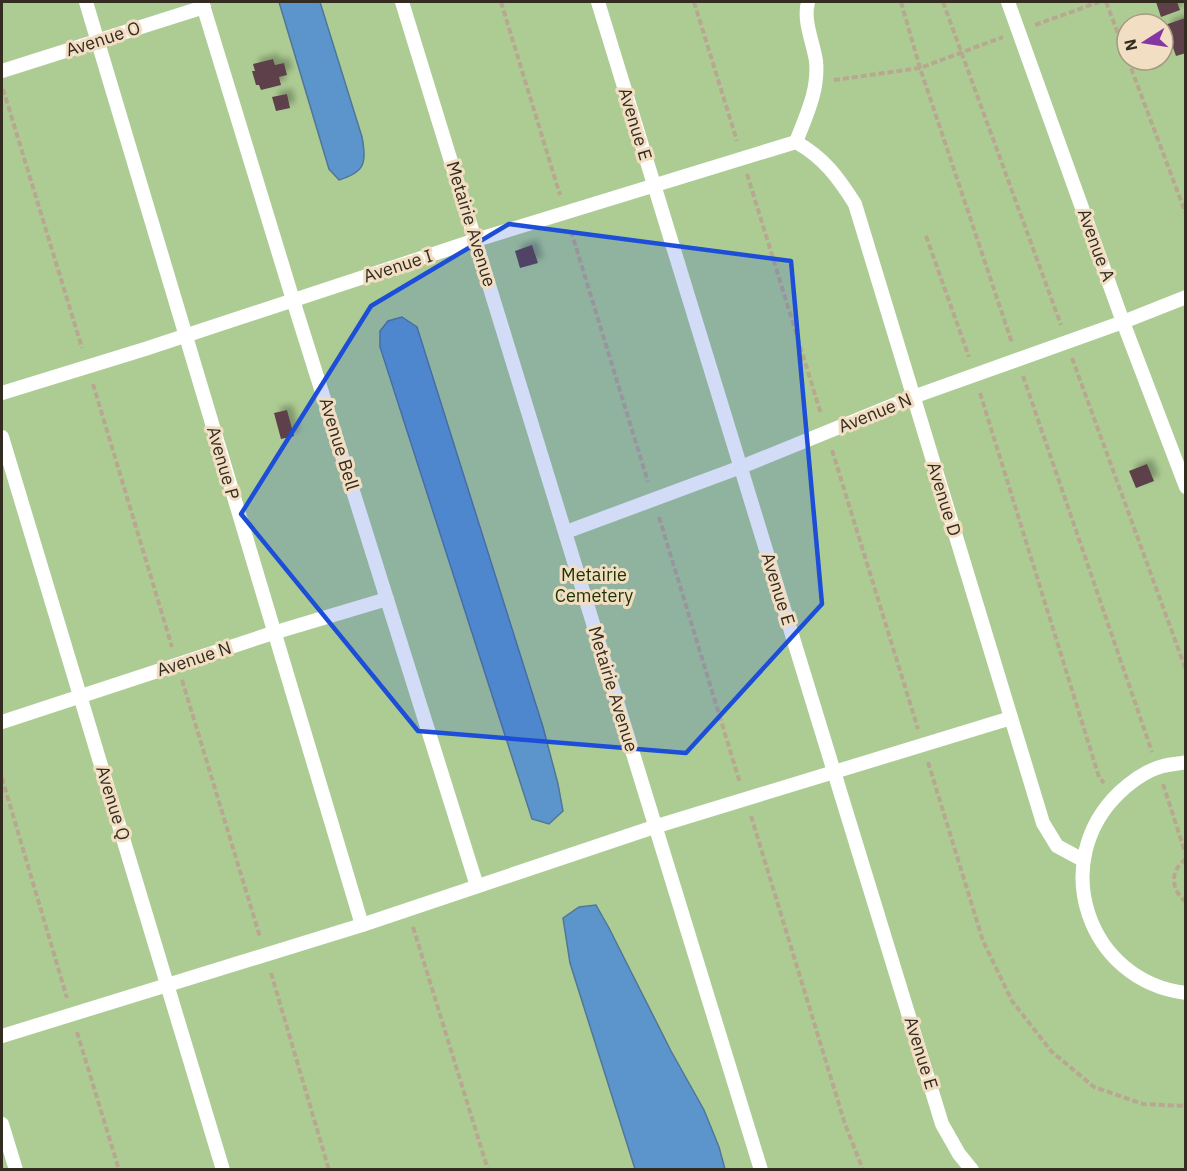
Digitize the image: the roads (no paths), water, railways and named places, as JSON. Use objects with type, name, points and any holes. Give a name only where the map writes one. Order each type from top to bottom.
[{"type":"lane","name":"Avenue P","points":[[86,2],[362,925]]},
{"type":"lane","name":"Metairie Avenue","points":[[402,2],[760,1170]]},
{"type":"lane","name":"Avenue E","points":[[598,2],[942,1124],[959,1154],[972,1170]]},
{"type":"lane","name":"Avenue A","points":[[1008,2],[1185,487]]},
{"type":"lane","name":"Avenue O","points":[[2,71],[203,4]]},
{"type":"lane","name":"Avenue Bell","points":[[203,4],[293,300],[477,886]]},
{"type":"lane","points":[[796,142],[816,85],[816,61],[804,5]]},
{"type":"lane","name":"Avenue I","points":[[2,393],[186,336],[476,240],[796,142]]},
{"type":"lane","name":"Avenue D","points":[[796,142],[814,152],[836,175],[855,204],[1043,823],[1057,846],[1083,860]]},
{"type":"lane","name":"Avenue N","points":[[566,532],[741,467],[913,397],[1123,322],[1185,297]]},
{"type":"lane","name":"Avenue Q","points":[[2,437],[223,1170]]},
{"type":"lane","name":"Avenue N","points":[[2,722],[273,633],[387,599]]},
{"type":"lane","points":[[2,1036],[362,925],[654,827],[1011,718]]},
{"type":"lane","points":[[1185,762],[1158,768],[1133,781],[1104,808],[1089,836],[1083,860],[1082,881],[1086,909],[1102,944],[1132,975],[1166,991],[1185,993]]},
{"type":"lane","points":[[2,1124],[16,1170]]},
{"type":"water","points":[[279,2],[320,2],[364,146],[362,165],[359,170],[348,177],[339,180],[329,169]]},
{"type":"water","points":[[402,317],[417,327],[543,727],[563,811],[549,824],[532,819],[380,347],[380,331],[388,321]]},
{"type":"water","points":[[596,905],[704,1110],[725,1169],[635,1169],[570,963],[563,918],[579,907]]},
{"type":"park label","name":"Metairie Cemetery","points":[[594,585]]}]
